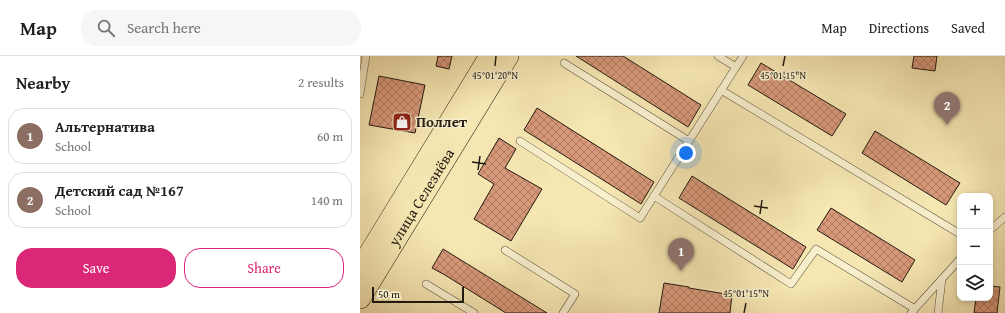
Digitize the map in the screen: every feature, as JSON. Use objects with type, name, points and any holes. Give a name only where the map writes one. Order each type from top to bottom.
[{"type":"main road","name":"улица Селезнёва","points":[[360,269],[490,56]]},
{"type":"main road","name":"улица Селезнёва","points":[[360,298],[508,56]]},
{"type":"lane","points":[[360,94],[366,56]]},
{"type":"lane","points":[[718,56],[736,67]]},
{"type":"lane","points":[[520,141],[640,218],[742,56]]},
{"type":"lane","points":[[564,63],[689,141]]},
{"type":"lane","points":[[721,90],[957,232]]},
{"type":"lane","points":[[654,196],[791,284],[816,250],[913,311],[957,262]]},
{"type":"lane","points":[[991,229],[1005,217]]},
{"type":"lane","points":[[505,250],[575,294],[563,313]]},
{"type":"lane","points":[[938,313],[942,279]]},
{"type":"lane","points":[[426,284],[474,313]]},
{"type":"building","points":[[438,56],[452,56],[449,69],[436,66]]},
{"type":"building","points":[[576,56],[623,56],[701,105],[688,127]]},
{"type":"building","points":[[914,56],[937,56],[935,71],[912,68]]},
{"type":"building","points":[[761,63],[846,114],[832,136],[748,85]]},
{"type":"building","points":[[379,76],[425,85],[415,133],[369,125]]},
{"type":"building","points":[[537,108],[654,182],[641,204],[524,130]]},
{"type":"building","points":[[875,131],[960,183],[946,205],[862,153]]},
{"type":"building","points":[[499,138],[516,149],[505,168],[542,189],[511,241],[474,219],[494,184],[478,174]]},
{"type":"building","points":[[692,176],[806,247],[793,269],[679,198]]},
{"type":"building","points":[[831,208],[915,260],[902,282],[817,230]]},
{"type":"building","points":[[443,249],[547,313],[506,313],[432,268]]},
{"type":"building","points":[[664,283],[732,295],[730,313],[659,313]]},
{"type":"building","points":[[993,286],[1000,287],[997,313],[974,313],[976,301],[993,301]]},
{"type":"place","name":"Поллет","points":[[402,122]]},
{"type":"place","name":"Детский сад №167","points":[[947,125]]},
{"type":"place","name":"Альтернатива","points":[[681,271]]}]
